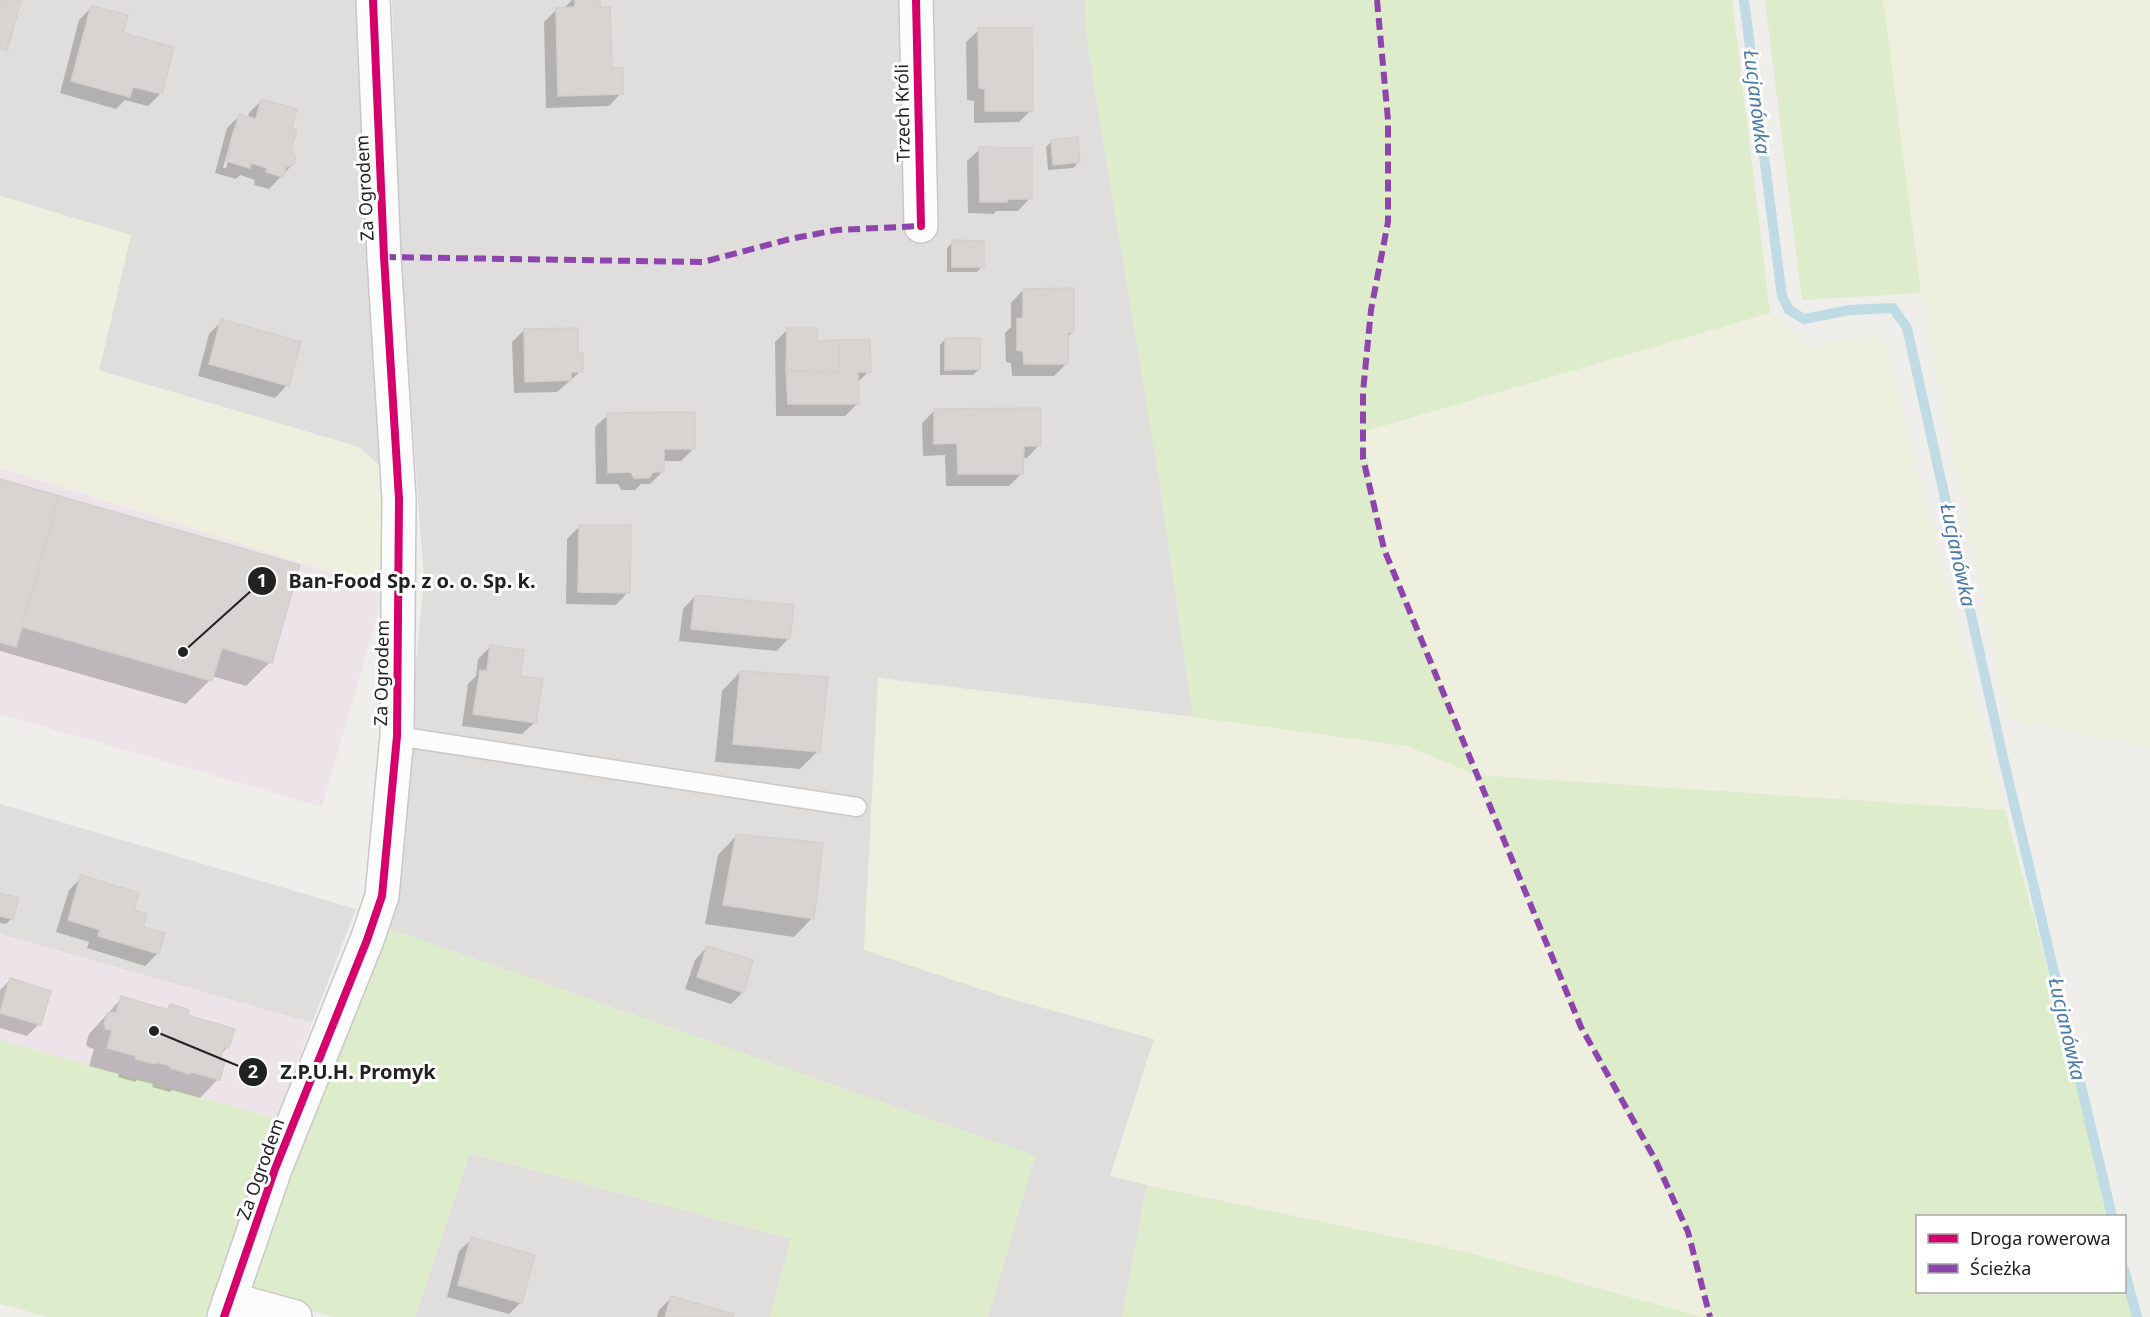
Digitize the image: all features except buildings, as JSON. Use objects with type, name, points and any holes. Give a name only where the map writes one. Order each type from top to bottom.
[{"type":"street","name":"Za Ogrodem","points":[[227,1308],[275,1169],[367,940],[382,896],[397,736],[399,499],[385,275],[373,0]]},
{"type":"street","name":"Trzech Króli","points":[[916,0],[921,226]]},
{"type":"street","points":[[227,1308],[295,1317]]},
{"type":"lane","points":[[397,736],[857,807]]},
{"type":"shaded area","points":[[0,0],[359,0],[398,483],[359,447],[98,370],[130,236],[0,196]]},
{"type":"shaded area","points":[[392,0],[1085,0],[1087,40],[1161,492],[1193,717],[878,678],[995,994],[1154,1039],[1111,1176],[1147,1185],[1122,1317],[988,1317],[1035,1156],[384,927],[393,892],[424,581],[399,233]]},
{"type":"shaded area","points":[[0,468],[385,589],[322,807],[0,714]]},
{"type":"shaded area","points":[[0,804],[356,909],[312,1023],[0,934]]},
{"type":"shaded area","points":[[0,934],[312,1023],[277,1119],[0,1040]]},
{"type":"shaded area","points":[[470,1153],[791,1239],[770,1317],[415,1317]]},
{"type":"green space","points":[[1085,0],[1732,0],[1770,313],[1363,432],[1384,549],[1477,775],[1406,746],[1193,717],[1161,492],[1087,40]]},
{"type":"green space","points":[[1765,0],[1883,0],[1921,293],[1802,300]]},
{"type":"green space","points":[[1883,0],[2150,0],[2150,748],[2008,718],[1921,293]]},
{"type":"green space","points":[[0,196],[131,235],[99,371],[359,447],[388,474],[385,589],[0,467]]},
{"type":"green space","points":[[1770,313],[1811,346],[1883,333],[2005,810],[1477,775],[1581,1027],[1656,1161],[1688,1232],[1710,1317],[1703,1317],[1466,1252],[1110,1176],[1154,1039],[995,994],[864,950],[878,678],[1406,746],[1476,774],[1384,549],[1363,433]]},
{"type":"green space","points":[[1477,775],[2005,810],[2114,1215],[1916,1215],[1916,1293],[2126,1293],[2126,1260],[2141,1317],[1710,1317],[1688,1232],[1581,1027]]},
{"type":"green space","points":[[384,927],[1035,1156],[988,1317],[770,1317],[791,1239],[470,1153],[415,1317],[335,1317],[243,1293]]},
{"type":"green space","points":[[0,1040],[277,1119],[208,1317],[48,1317],[0,1304]]},
{"type":"green space","points":[[1147,1185],[1466,1252],[1703,1317],[1122,1317]]},
{"type":"waterway","name":"Łucjanówka","points":[[1744,0],[1782,296],[1789,310],[1804,319],[1850,310],[1893,308],[1907,328],[2002,753],[2112,1215]]},
{"type":"waterway","name":"Łucjanówka","points":[[2126,1276],[2137,1317]]},
{"type":"marked path","points":[[1377,0],[1388,120],[1388,222],[1371,310],[1363,392],[1363,458],[1384,549],[1581,1027],[1656,1161],[1688,1232],[1710,1317]]},
{"type":"marked path","points":[[384,257],[703,262],[790,239],[837,230],[921,226]]},
{"type":"cycle path","points":[[224,1317],[275,1169],[367,940],[382,896],[397,736],[399,499],[384,257],[373,0]]},
{"type":"cycle path","points":[[916,0],[921,226]]},
{"type":"place","name":"Ban-Food Sp. z o. o. Sp. k.","points":[[183,652]]},
{"type":"place","name":"Z.P.U.H. Promyk","points":[[154,1031]]}]
